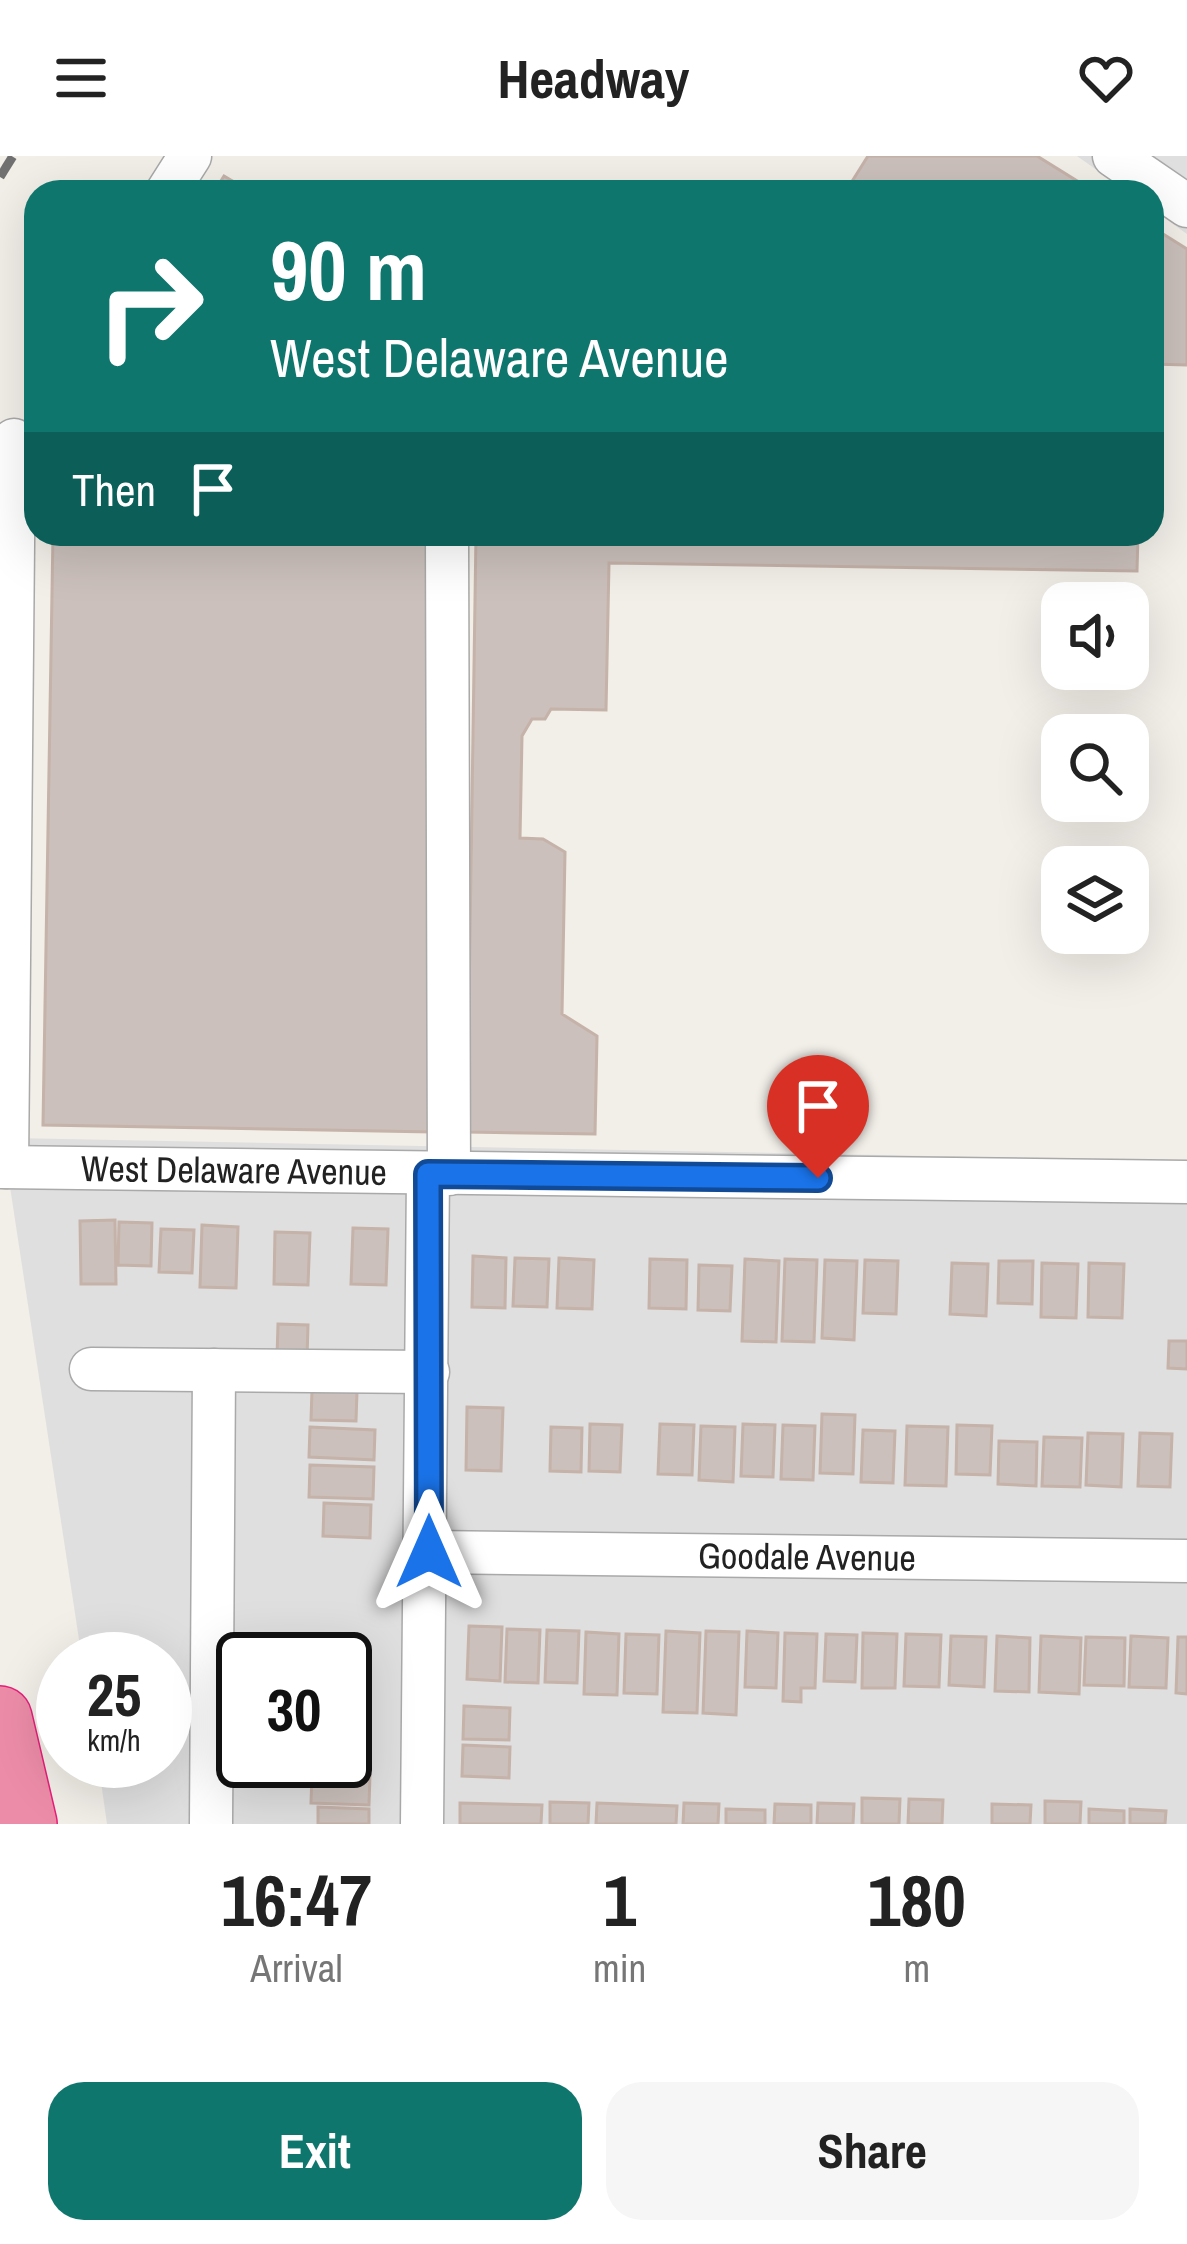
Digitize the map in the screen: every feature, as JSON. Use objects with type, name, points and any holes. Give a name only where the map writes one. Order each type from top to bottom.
[{"type":"highway","points":[[0,1718],[25,1824]]},
{"type":"street","points":[[1114,156],[1149,180]]},
{"type":"street","points":[[4,1167],[17,436]]},
{"type":"street","points":[[422,1824],[447,546]]},
{"type":"street","name":"West Delaware Avenue","points":[[4,1167],[1187,1182]]},
{"type":"street","points":[[92,1369],[428,1372]]},
{"type":"street","points":[[212,1824],[214,1370]]},
{"type":"street","name":"Goodale Avenue","points":[[429,1552],[1187,1562]]},
{"type":"shaded area","points":[[1077,156],[1187,156],[1187,234],[1164,218],[1164,180],[1111,180]]},
{"type":"shaded area","points":[[11,1138],[1187,1161],[1187,1824],[107,1824],[102,1788],[192,1788],[192,1632],[78,1632],[7,1167]]},
{"type":"building","points":[[868,156],[1037,156],[1076,180],[853,180]]},
{"type":"building","points":[[1164,235],[1187,249],[1187,365],[1164,364]]},
{"type":"building","points":[[53,546],[443,546],[432,1132],[43,1125]]},
{"type":"building","points":[[476,546],[1138,546],[1137,571],[609,563],[606,710],[551,709],[545,719],[532,719],[522,736],[520,838],[543,839],[565,852],[562,1014],[597,1036],[595,1134],[467,1132]]},
{"type":"building","points":[[115,1220],[116,1284],[81,1284],[80,1221]]},
{"type":"building","points":[[119,1222],[152,1223],[151,1266],[118,1265]]},
{"type":"building","points":[[202,1225],[238,1227],[236,1288],[200,1287]]},
{"type":"building","points":[[353,1228],[388,1229],[386,1285],[351,1284]]},
{"type":"building","points":[[161,1229],[194,1230],[192,1273],[159,1272]]},
{"type":"building","points":[[275,1232],[310,1233],[308,1285],[274,1284]]},
{"type":"building","points":[[473,1256],[506,1258],[505,1308],[472,1307]]},
{"type":"building","points":[[515,1258],[549,1259],[547,1307],[513,1306]]},
{"type":"building","points":[[559,1258],[594,1260],[592,1309],[557,1308]]},
{"type":"building","points":[[650,1259],[687,1260],[686,1309],[649,1308]]},
{"type":"building","points":[[745,1259],[779,1261],[776,1342],[742,1341]]},
{"type":"building","points":[[785,1259],[817,1260],[814,1342],[782,1341]]},
{"type":"building","points":[[825,1260],[857,1261],[854,1340],[822,1338]]},
{"type":"building","points":[[865,1260],[898,1261],[896,1314],[863,1313]]},
{"type":"building","points":[[999,1261],[1033,1261],[1032,1304],[998,1303]]},
{"type":"building","points":[[952,1263],[988,1264],[986,1316],[950,1314]]},
{"type":"building","points":[[1042,1263],[1078,1264],[1076,1318],[1041,1317]]},
{"type":"building","points":[[1089,1263],[1124,1264],[1122,1318],[1088,1317]]},
{"type":"building","points":[[699,1265],[732,1266],[730,1311],[698,1310]]},
{"type":"building","points":[[278,1324],[308,1325],[307,1358],[277,1357]]},
{"type":"building","points":[[1169,1341],[1187,1341],[1187,1369],[1168,1368]]},
{"type":"building","points":[[312,1390],[357,1392],[356,1421],[311,1420]]},
{"type":"building","points":[[467,1407],[503,1408],[501,1471],[466,1470]]},
{"type":"building","points":[[822,1414],[855,1415],[853,1474],[820,1473]]},
{"type":"building","points":[[590,1424],[622,1425],[620,1472],[589,1471]]},
{"type":"building","points":[[660,1424],[694,1425],[692,1475],[658,1474]]},
{"type":"building","points":[[743,1424],[775,1425],[773,1477],[741,1476]]},
{"type":"building","points":[[783,1425],[815,1426],[813,1480],[781,1479]]},
{"type":"building","points":[[957,1425],[992,1426],[990,1475],[956,1474]]},
{"type":"building","points":[[701,1426],[735,1427],[733,1482],[699,1480]]},
{"type":"building","points":[[907,1426],[948,1427],[946,1486],[905,1485]]},
{"type":"building","points":[[310,1427],[375,1430],[374,1460],[309,1457]]},
{"type":"building","points":[[551,1427],[582,1428],[581,1472],[550,1471]]},
{"type":"building","points":[[863,1430],[895,1431],[893,1483],[861,1482]]},
{"type":"building","points":[[1088,1433],[1123,1434],[1121,1487],[1086,1485]]},
{"type":"building","points":[[1140,1433],[1172,1434],[1170,1487],[1138,1486]]},
{"type":"building","points":[[1044,1437],[1082,1438],[1080,1487],[1042,1486]]},
{"type":"building","points":[[999,1441],[1037,1442],[1036,1486],[998,1484]]},
{"type":"building","points":[[310,1465],[374,1467],[373,1499],[309,1497]]},
{"type":"building","points":[[324,1503],[371,1505],[370,1538],[323,1536]]},
{"type":"building","points":[[469,1626],[502,1627],[500,1681],[467,1679]]},
{"type":"building","points":[[507,1629],[540,1630],[538,1683],[505,1682]]},
{"type":"building","points":[[547,1630],[579,1631],[577,1683],[545,1682]]},
{"type":"building","points":[[666,1631],[700,1633],[697,1713],[663,1712]]},
{"type":"building","points":[[706,1631],[739,1632],[736,1715],[703,1713]]},
{"type":"building","points":[[747,1631],[778,1633],[776,1688],[745,1687]]},
{"type":"building","points":[[586,1632],[619,1634],[617,1695],[584,1694]]},
{"type":"building","points":[[785,1633],[817,1634],[815,1688],[801,1688],[801,1702],[783,1701]]},
{"type":"building","points":[[863,1633],[897,1634],[895,1688],[862,1688]]},
{"type":"building","points":[[626,1634],[659,1635],[657,1694],[624,1693]]},
{"type":"building","points":[[826,1634],[857,1635],[855,1682],[824,1681]]},
{"type":"building","points":[[906,1634],[941,1635],[939,1687],[904,1686]]},
{"type":"building","points":[[951,1636],[986,1637],[984,1687],[949,1685]]},
{"type":"building","points":[[997,1636],[1030,1638],[1029,1692],[995,1691]]},
{"type":"building","points":[[1041,1636],[1081,1638],[1079,1694],[1039,1692]]},
{"type":"building","points":[[1131,1636],[1168,1638],[1166,1688],[1129,1687]]},
{"type":"building","points":[[1086,1637],[1125,1638],[1124,1686],[1084,1685]]},
{"type":"building","points":[[1178,1637],[1187,1637],[1187,1694],[1176,1693]]},
{"type":"building","points":[[464,1706],[510,1708],[509,1740],[463,1739]]},
{"type":"building","points":[[463,1745],[510,1747],[509,1778],[462,1776]]},
{"type":"building","points":[[312,1788],[370,1788],[369,1805],[311,1803]]},
{"type":"building","points":[[862,1798],[900,1799],[899,1824],[862,1824]]},
{"type":"building","points":[[909,1799],[943,1800],[942,1824],[908,1824]]},
{"type":"building","points":[[1045,1801],[1081,1802],[1080,1824],[1045,1824]]},
{"type":"building","points":[[550,1802],[589,1803],[588,1824],[550,1824]]},
{"type":"building","points":[[460,1803],[542,1805],[541,1824],[460,1824]]},
{"type":"building","points":[[597,1803],[677,1806],[676,1824],[596,1824]]},
{"type":"building","points":[[684,1803],[719,1804],[718,1824],[683,1824]]},
{"type":"building","points":[[818,1803],[854,1804],[853,1824],[817,1824]]},
{"type":"building","points":[[775,1804],[811,1805],[811,1824],[774,1824]]},
{"type":"building","points":[[992,1804],[1031,1805],[1030,1824],[992,1824]]},
{"type":"building","points":[[318,1807],[369,1809],[369,1824],[318,1824]]},
{"type":"building","points":[[726,1809],[765,1810],[765,1824],[726,1824]]},
{"type":"building","points":[[1089,1809],[1124,1811],[1124,1824],[1089,1824]]},
{"type":"building","points":[[1130,1809],[1166,1811],[1165,1824],[1130,1824]]},
{"type":"railway","points":[[0,177],[13,156]]},
{"type":"route","points":[[429,1552],[428,1174],[818,1178]]}]
